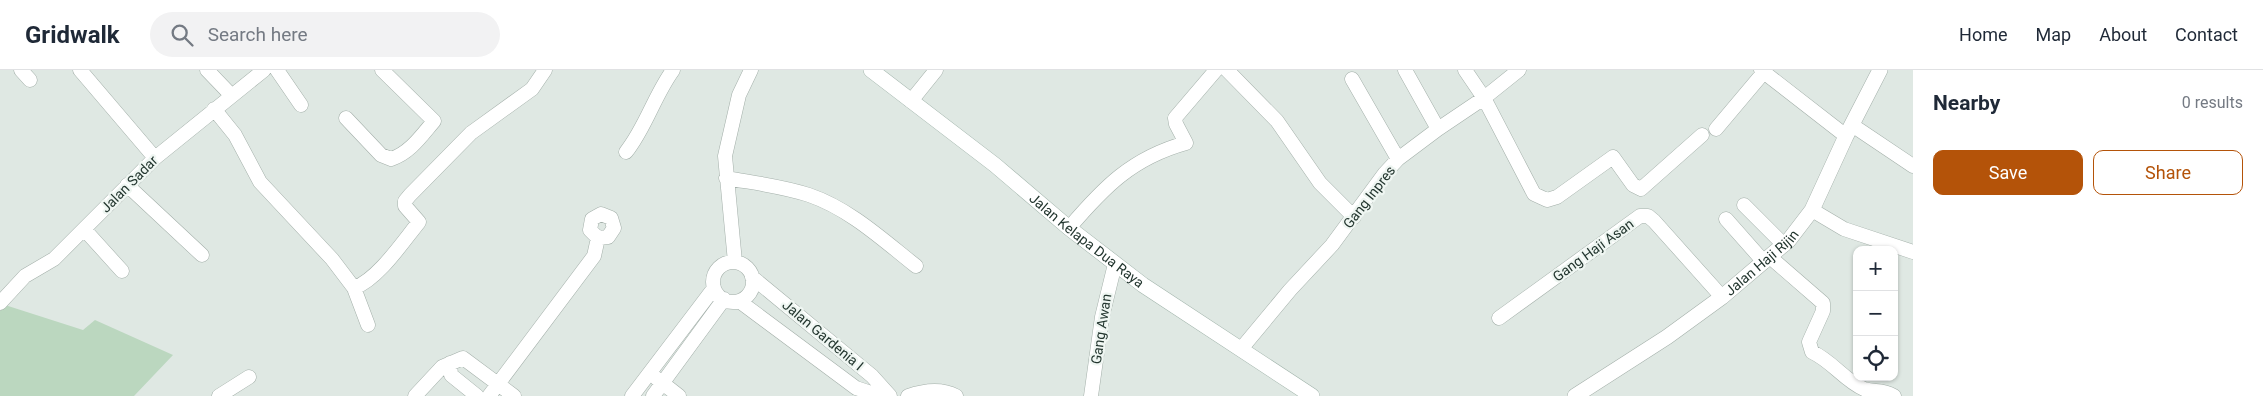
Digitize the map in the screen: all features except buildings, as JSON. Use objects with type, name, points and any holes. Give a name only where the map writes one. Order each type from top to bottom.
[{"type":"main road","name":"Jalan Haji Rijin","points":[[1575,396],[1645,352],[1722,297],[1767,260],[1800,229],[1812,210],[1880,70]]},
{"type":"main road","name":"Jalan Kelapa Dua Raya","points":[[874,72],[988,160],[1115,264],[1162,298],[1312,396]]},
{"type":"street","points":[[80,70],[155,158]]},
{"type":"street","points":[[207,70],[231,95]]},
{"type":"street","name":"Jalan Sadar","points":[[0,303],[25,276],[46,265],[155,158],[264,70]]},
{"type":"street","points":[[277,70],[301,105]]},
{"type":"street","points":[[346,118],[382,155],[391,160],[399,157],[413,145],[434,121],[382,70]]},
{"type":"street","points":[[354,288],[363,285],[372,277],[419,222],[405,206],[405,201],[410,195],[471,133],[532,89],[545,70]]},
{"type":"street","points":[[626,152],[639,136],[662,88],[673,70]]},
{"type":"street","points":[[735,262],[726,178],[726,142],[739,95],[751,70]]},
{"type":"street","points":[[911,101],[936,70]]},
{"type":"street","points":[[1069,228],[1120,174],[1134,164],[1169,148],[1186,144],[1176,124],[1176,118],[1216,70]]},
{"type":"street","points":[[1227,70],[1277,121],[1320,183],[1354,217]]},
{"type":"street","points":[[1405,70],[1438,129]]},
{"type":"street","points":[[1466,70],[1484,98],[1534,194],[1547,200],[1557,197],[1613,157],[1635,187],[1638,189],[1645,187],[1702,136]]},
{"type":"street","name":"Gang Inpres","points":[[1241,349],[1354,217],[1385,173],[1398,159],[1484,98],[1519,70]]},
{"type":"street","points":[[1716,129],[1763,71],[1849,131],[1913,166]]},
{"type":"street","points":[[1352,79],[1398,159]]},
{"type":"street","points":[[214,109],[235,135],[260,182],[332,259],[354,288],[368,325]]},
{"type":"street","points":[[726,178],[790,190],[832,205],[880,237],[916,266]]},
{"type":"street","points":[[127,184],[202,255]]},
{"type":"street","points":[[1744,205],[1784,245]]},
{"type":"street","points":[[1812,210],[1844,229],[1913,252]]},
{"type":"street","name":"Gang Haji Asan","points":[[1499,318],[1640,216],[1648,216],[1654,221],[1722,297]]},
{"type":"street","points":[[1726,219],[1767,260],[1823,303],[1823,312],[1809,342],[1812,352],[1822,357],[1864,388],[1882,389],[1894,396]]},
{"type":"street","points":[[84,229],[122,271]]},
{"type":"street","points":[[489,396],[588,265],[596,252],[598,238]]},
{"type":"street","points":[[632,396],[714,288],[716,272],[721,267],[735,262],[743,264],[752,276],[750,291],[738,301],[724,300],[714,288]]},
{"type":"street","name":"Gang Awan","points":[[1091,396],[1102,317],[1115,264]]},
{"type":"street","name":"Jalan Gardenia I","points":[[752,276],[872,376],[890,396]]},
{"type":"street","points":[[653,396],[724,300]]},
{"type":"street","name":"Jalan Gardenia I","points":[[738,301],[856,388],[880,396]]},
{"type":"street","points":[[415,396],[433,375],[450,363],[463,358],[514,396]]},
{"type":"street","points":[[450,363],[451,375],[477,396]]},
{"type":"street","points":[[649,373],[679,396]]},
{"type":"street","points":[[219,396],[249,377]]},
{"type":"street","points":[[908,396],[938,390],[946,391],[956,396]]},
{"type":"green space","points":[[5,305],[83,330],[95,320],[173,355],[134,396],[0,396],[0,311]]}]
